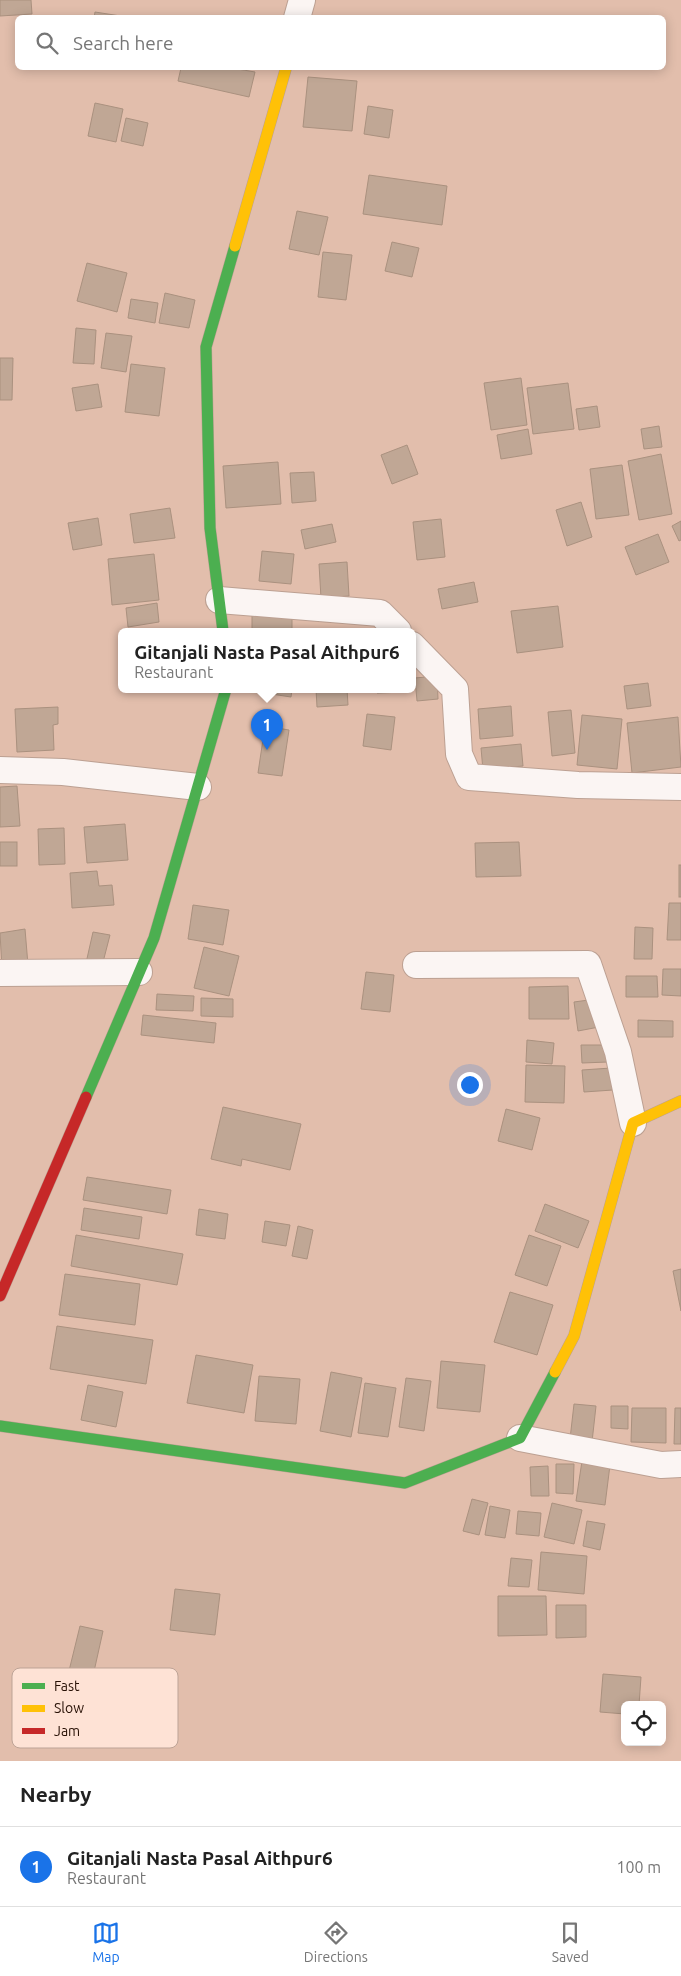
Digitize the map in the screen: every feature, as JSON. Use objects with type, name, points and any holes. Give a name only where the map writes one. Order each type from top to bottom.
[{"type":"street","points":[[298,15],[302,0]]},
{"type":"street","points":[[223,628],[210,528],[206,348],[285,70]]},
{"type":"street","points":[[219,600],[380,613],[395,628]]},
{"type":"street","points":[[416,649],[455,690],[459,754],[468,777],[578,785],[681,786]]},
{"type":"street","points":[[0,1296],[154,938],[225,693]]},
{"type":"street","points":[[0,770],[63,772],[198,787]]},
{"type":"street","points":[[416,965],[588,964],[618,1052],[633,1123],[574,1336],[520,1438]]},
{"type":"street","points":[[0,973],[139,972]]},
{"type":"street","points":[[633,1123],[681,1101]]},
{"type":"street","points":[[0,1426],[405,1483],[520,1438],[661,1465],[681,1464]]},
{"type":"building","points":[[0,0],[31,0],[32,14],[0,16]]},
{"type":"building","points":[[95,12],[114,15],[94,15]]},
{"type":"building","points":[[181,70],[244,70],[255,72],[249,97],[178,81]]},
{"type":"building","points":[[308,77],[357,81],[352,131],[303,127]]},
{"type":"building","points":[[95,103],[123,109],[116,142],[88,136]]},
{"type":"building","points":[[368,106],[393,110],[389,138],[364,134]]},
{"type":"building","points":[[126,118],[148,123],[143,146],[121,141]]},
{"type":"building","points":[[369,175],[447,186],[442,225],[363,214]]},
{"type":"building","points":[[297,211],[328,217],[319,255],[289,249]]},
{"type":"building","points":[[392,242],[419,248],[412,277],[385,271]]},
{"type":"building","points":[[323,252],[352,255],[346,300],[318,297]]},
{"type":"building","points":[[87,263],[127,273],[117,312],[77,301]]},
{"type":"building","points":[[165,293],[195,300],[189,328],[159,323]]},
{"type":"building","points":[[131,299],[158,303],[155,323],[128,318]]},
{"type":"building","points":[[76,328],[96,330],[94,364],[73,363]]},
{"type":"building","points":[[106,333],[132,336],[126,372],[101,368]]},
{"type":"building","points":[[0,358],[13,358],[12,400],[0,400]]},
{"type":"building","points":[[131,364],[165,368],[159,416],[125,412]]},
{"type":"building","points":[[521,378],[527,425],[491,430],[484,383]]},
{"type":"building","points":[[568,383],[574,429],[533,434],[527,388]]},
{"type":"building","points":[[98,384],[102,407],[76,411],[72,388]]},
{"type":"building","points":[[597,406],[600,427],[579,430],[576,409]]},
{"type":"building","points":[[659,426],[662,447],[644,449],[641,429]]},
{"type":"building","points":[[528,429],[532,454],[501,459],[497,435]]},
{"type":"building","points":[[407,445],[418,474],[392,484],[381,455]]},
{"type":"building","points":[[661,454],[672,514],[639,520],[628,461]]},
{"type":"building","points":[[278,462],[281,504],[226,508],[223,466]]},
{"type":"building","points":[[622,465],[629,515],[596,519],[590,469]]},
{"type":"building","points":[[314,472],[316,501],[292,503],[290,473]]},
{"type":"building","points":[[581,502],[592,537],[567,546],[556,510]]},
{"type":"building","points":[[170,508],[175,538],[134,543],[130,514]]},
{"type":"building","points":[[98,518],[102,545],[73,550],[68,523]]},
{"type":"building","points":[[441,519],[445,557],[417,560],[413,522]]},
{"type":"building","points":[[681,521],[681,540],[679,541],[672,526]]},
{"type":"building","points":[[332,524],[336,542],[305,549],[301,530]]},
{"type":"building","points":[[658,534],[669,562],[636,575],[625,547]]},
{"type":"building","points":[[262,551],[294,554],[291,584],[259,581]]},
{"type":"building","points":[[154,554],[159,600],[112,605],[108,559]]},
{"type":"building","points":[[347,562],[349,596],[321,598],[319,564]]},
{"type":"building","points":[[474,582],[478,602],[442,609],[438,589]]},
{"type":"building","points":[[157,603],[159,622],[128,627],[126,608]]},
{"type":"building","points":[[558,606],[563,647],[517,653],[511,611]]},
{"type":"building","points":[[252,612],[292,613],[292,628],[252,628]]},
{"type":"building","points":[[437,676],[438,699],[417,701],[416,678]]},
{"type":"building","points":[[648,683],[651,706],[627,709],[624,686]]},
{"type":"building","points":[[264,693],[292,693],[291,697]]},
{"type":"building","points":[[316,693],[347,693],[348,705],[317,707]]},
{"type":"building","points":[[511,706],[513,736],[480,739],[478,709]]},
{"type":"building","points":[[58,707],[58,724],[53,725],[54,750],[17,752],[15,709]]},
{"type":"building","points":[[571,710],[575,753],[552,756],[548,712]]},
{"type":"building","points":[[367,714],[395,717],[391,750],[363,746]]},
{"type":"building","points":[[582,715],[622,719],[617,769],[577,765]]},
{"type":"building","points":[[678,717],[681,767],[632,773],[627,723]]},
{"type":"building","points":[[265,726],[289,730],[282,776],[258,773]]},
{"type":"building","points":[[521,744],[523,766],[483,770],[481,748]]},
{"type":"building","points":[[17,786],[20,826],[0,827],[0,787]]},
{"type":"building","points":[[125,824],[128,860],[87,863],[84,827]]},
{"type":"building","points":[[64,828],[65,864],[39,865],[38,829]]},
{"type":"building","points":[[0,842],[17,842],[17,866],[0,866]]},
{"type":"building","points":[[519,842],[521,876],[476,877],[475,843]]},
{"type":"building","points":[[679,865],[681,865],[681,897],[679,897]]},
{"type":"building","points":[[97,871],[99,886],[112,885],[114,905],[72,908],[70,873]]},
{"type":"building","points":[[669,903],[681,903],[681,940],[667,940]]},
{"type":"building","points":[[193,905],[229,910],[223,945],[188,939]]},
{"type":"building","points":[[635,927],[653,928],[652,959],[634,959]]},
{"type":"building","points":[[25,929],[28,965],[2,969],[0,933]]},
{"type":"building","points":[[93,932],[110,935],[102,966],[86,963]]},
{"type":"building","points":[[204,947],[239,956],[229,996],[194,988]]},
{"type":"building","points":[[663,969],[681,969],[681,996],[662,995]]},
{"type":"building","points":[[366,972],[394,975],[390,1012],[361,1009]]},
{"type":"building","points":[[626,976],[657,976],[658,997],[626,997]]},
{"type":"building","points":[[568,986],[569,1019],[529,1019],[529,987]]},
{"type":"building","points":[[157,994],[194,996],[193,1011],[156,1010]]},
{"type":"building","points":[[201,998],[233,999],[233,1017],[201,1016]]},
{"type":"building","points":[[596,999],[599,1027],[578,1031],[574,1002]]},
{"type":"building","points":[[143,1015],[216,1023],[214,1043],[141,1035]]},
{"type":"building","points":[[638,1020],[673,1021],[673,1037],[638,1037]]},
{"type":"building","points":[[527,1040],[554,1043],[552,1064],[526,1062]]},
{"type":"building","points":[[581,1045],[608,1045],[608,1062],[582,1063]]},
{"type":"building","points":[[526,1065],[565,1066],[564,1103],[525,1102]]},
{"type":"building","points":[[611,1068],[613,1090],[584,1092],[582,1070]]},
{"type":"building","points":[[223,1107],[301,1124],[290,1170],[242,1159],[241,1166],[211,1159]]},
{"type":"building","points":[[506,1109],[540,1118],[532,1150],[498,1141]]},
{"type":"building","points":[[87,1177],[171,1190],[167,1214],[83,1200]]},
{"type":"building","points":[[545,1204],[589,1221],[578,1248],[535,1231]]},
{"type":"building","points":[[84,1208],[142,1217],[139,1239],[81,1230]]},
{"type":"building","points":[[199,1209],[228,1214],[225,1239],[196,1235]]},
{"type":"building","points":[[265,1221],[290,1225],[286,1246],[262,1242]]},
{"type":"building","points":[[298,1226],[313,1230],[307,1259],[292,1256]]},
{"type":"building","points":[[76,1235],[183,1254],[177,1285],[71,1266]]},
{"type":"building","points":[[529,1235],[561,1246],[547,1286],[515,1275]]},
{"type":"building","points":[[681,1269],[681,1311],[673,1271]]},
{"type":"building","points":[[65,1274],[140,1284],[135,1325],[59,1315]]},
{"type":"building","points":[[510,1292],[553,1305],[537,1355],[494,1342]]},
{"type":"building","points":[[57,1326],[153,1340],[146,1384],[50,1369]]},
{"type":"building","points":[[196,1355],[253,1365],[244,1413],[187,1403]]},
{"type":"building","points":[[441,1361],[485,1365],[480,1412],[437,1408]]},
{"type":"building","points":[[331,1372],[362,1378],[351,1437],[320,1431]]},
{"type":"building","points":[[259,1376],[300,1379],[296,1424],[255,1421]]},
{"type":"building","points":[[406,1378],[431,1381],[424,1431],[399,1427]]},
{"type":"building","points":[[365,1383],[396,1388],[388,1437],[358,1433]]},
{"type":"building","points":[[88,1385],[123,1392],[116,1427],[81,1420]]},
{"type":"building","points":[[574,1404],[596,1406],[592,1442],[570,1439]]},
{"type":"building","points":[[611,1406],[628,1406],[628,1429],[611,1428]]},
{"type":"building","points":[[632,1408],[666,1408],[666,1443],[631,1442]]},
{"type":"building","points":[[675,1408],[681,1408],[681,1444],[674,1444]]},
{"type":"building","points":[[582,1461],[610,1465],[605,1505],[576,1501]]},
{"type":"building","points":[[556,1464],[574,1464],[573,1494],[556,1493]]},
{"type":"building","points":[[548,1466],[549,1496],[531,1496],[530,1467]]},
{"type":"building","points":[[472,1499],[488,1503],[479,1535],[463,1531]]},
{"type":"building","points":[[552,1503],[582,1510],[574,1544],[544,1537]]},
{"type":"building","points":[[490,1506],[510,1510],[505,1538],[485,1535]]},
{"type":"building","points":[[518,1511],[541,1513],[539,1536],[516,1534]]},
{"type":"building","points":[[587,1521],[605,1524],[600,1550],[583,1546]]},
{"type":"building","points":[[541,1552],[587,1556],[584,1594],[538,1590]]},
{"type":"building","points":[[511,1558],[532,1560],[529,1587],[508,1586]]},
{"type":"building","points":[[175,1589],[220,1594],[215,1635],[170,1630]]},
{"type":"building","points":[[498,1596],[546,1596],[547,1635],[498,1636]]},
{"type":"building","points":[[556,1605],[586,1605],[586,1637],[556,1638]]},
{"type":"building","points":[[80,1626],[103,1631],[95,1668],[70,1668]]},
{"type":"building","points":[[603,1674],[641,1677],[639,1701],[621,1701],[621,1714],[600,1712]]},
{"type":"traffic: fast","points":[[223,628],[210,528],[206,347],[235,246]]},
{"type":"traffic: fast","points":[[86,1097],[154,938],[225,693]]},
{"type":"traffic: fast","points":[[0,1426],[405,1483],[520,1438],[555,1372]]},
{"type":"traffic: slow","points":[[235,246],[285,70]]},
{"type":"traffic: slow","points":[[555,1372],[574,1336],[633,1123],[681,1101]]},
{"type":"traffic: jam","points":[[0,1296],[86,1097]]},
{"type":"place","name":"Gitanjali Nasta Pasal Aithpur6","points":[[267,750]]}]
